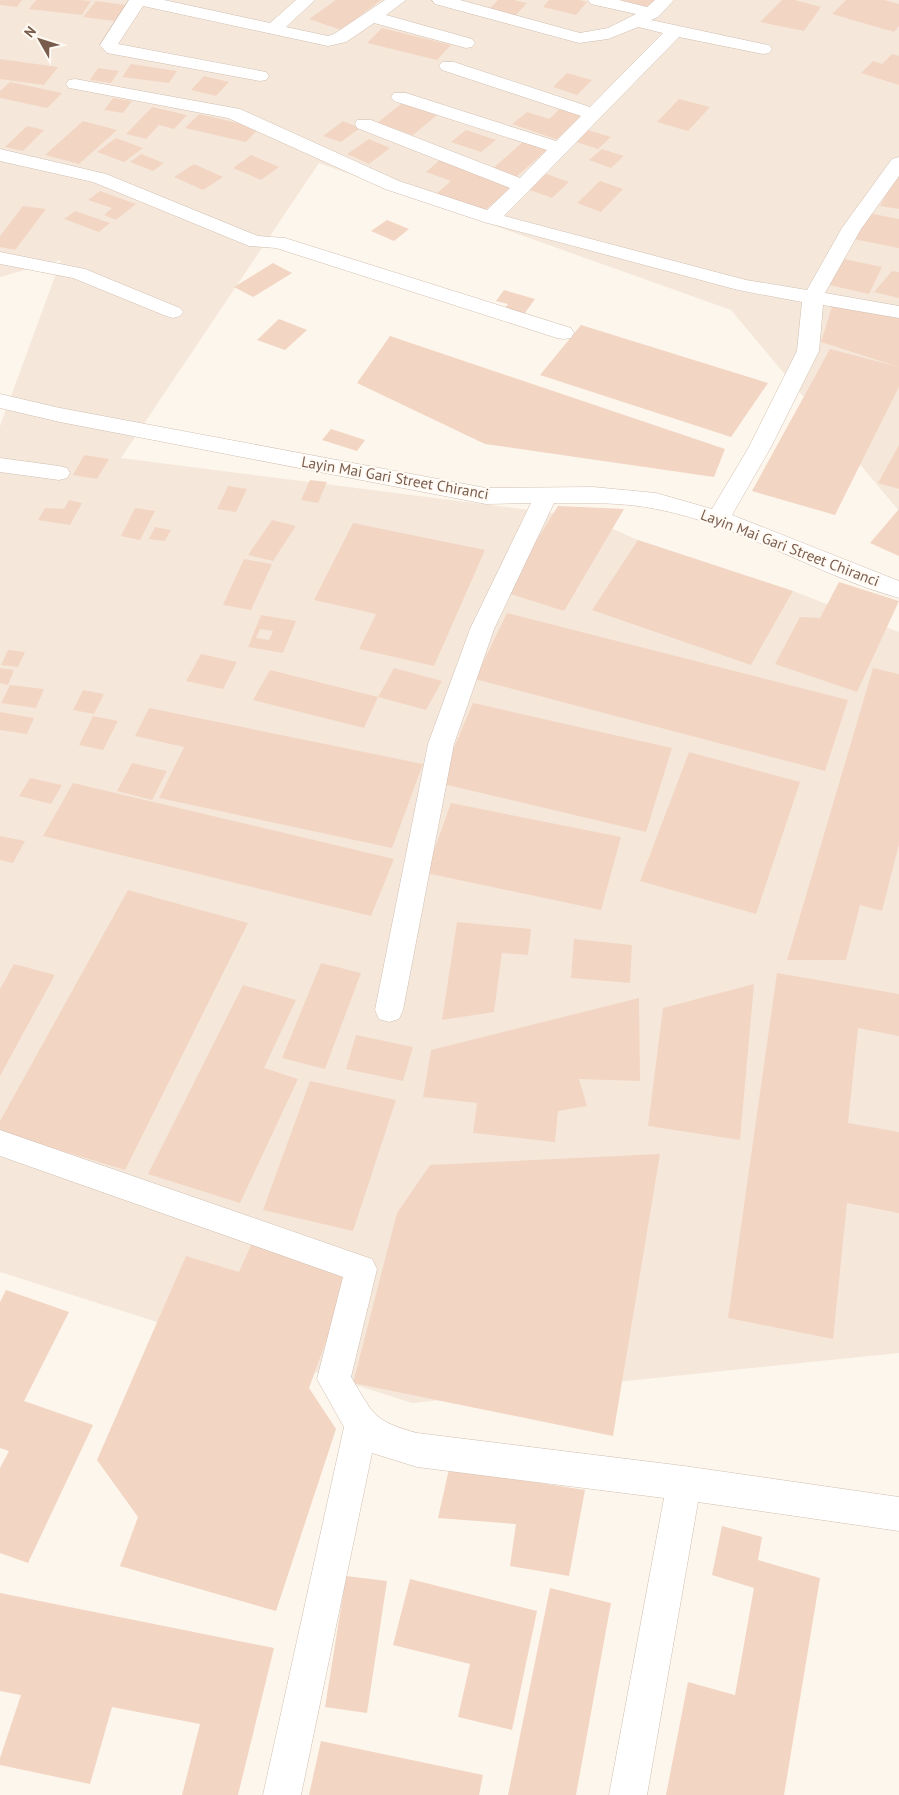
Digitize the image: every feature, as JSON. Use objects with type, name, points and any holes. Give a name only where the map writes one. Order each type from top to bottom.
[{"type":"street","points":[[260,76],[113,49],[109,45],[139,0],[272,30],[328,40],[340,38],[397,0]]},
{"type":"street","points":[[272,30],[306,0]]},
{"type":"street","points":[[441,0],[579,38],[598,36],[644,18],[665,0]]},
{"type":"street","points":[[597,0],[675,31],[763,49]]},
{"type":"street","points":[[372,17],[466,43]]},
{"type":"street","points":[[491,218],[675,31]]},
{"type":"street","points":[[448,66],[594,114]]},
{"type":"street","points":[[75,84],[233,113],[392,185],[491,218],[745,286],[899,312]]},
{"type":"street","points":[[400,97],[560,148]]},
{"type":"street","points":[[364,124],[523,186]]},
{"type":"street","points":[[0,155],[99,178],[234,235],[256,242],[278,242],[564,332]]},
{"type":"street","points":[[718,518],[760,447],[808,351],[813,297],[852,228],[899,163]]},
{"type":"street","points":[[0,258],[78,273],[173,312]]},
{"type":"street","name":"Layin Mai Gari Street Chiranci","points":[[0,401],[60,415],[486,496],[593,495],[656,501],[718,518],[899,590]]},
{"type":"street","points":[[0,465],[59,473]]},
{"type":"street","points":[[389,1010],[441,744],[482,629],[546,495]]},
{"type":"street","points":[[0,1143],[362,1269],[334,1378],[361,1425],[380,1440],[417,1450],[684,1483],[899,1514]]},
{"type":"street","points":[[282,1795],[361,1425]]},
{"type":"street","points":[[628,1795],[684,1483]]},
{"type":"shaded area","points":[[0,0],[899,0],[899,511],[731,310],[319,163],[121,458],[585,517],[638,540],[793,591],[899,632],[899,1353],[412,1403],[0,1272],[0,426],[61,260],[0,277]]},
{"type":"building","points":[[0,0],[22,0],[17,7],[0,5]]},
{"type":"building","points":[[36,0],[91,1],[82,15],[29,9]]},
{"type":"building","points":[[336,0],[381,0],[341,30],[309,19]]},
{"type":"building","points":[[498,0],[514,0],[527,3],[515,16],[489,9]]},
{"type":"building","points":[[549,0],[580,0],[587,2],[576,15],[543,7]]},
{"type":"building","points":[[624,0],[655,0],[648,9],[622,2]]},
{"type":"building","points":[[782,0],[795,0],[821,7],[804,31],[760,22]]},
{"type":"building","points":[[846,0],[884,0],[899,4],[899,26],[894,32],[832,14]]},
{"type":"building","points":[[96,1],[126,5],[114,21],[83,17]]},
{"type":"building","points":[[382,28],[451,45],[437,60],[367,43]]},
{"type":"building","points":[[892,54],[899,56],[899,85],[861,73],[873,61],[882,64]]},
{"type":"building","points":[[0,59],[58,67],[44,85],[0,79]]},
{"type":"building","points":[[131,64],[177,71],[169,83],[122,77]]},
{"type":"building","points":[[98,68],[119,71],[111,83],[90,80]]},
{"type":"building","points":[[567,73],[592,80],[577,95],[553,87]]},
{"type":"building","points":[[204,76],[229,82],[216,96],[191,90]]},
{"type":"building","points":[[10,82],[62,93],[47,108],[0,98],[0,91]]},
{"type":"building","points":[[113,98],[132,101],[123,113],[104,110]]},
{"type":"building","points":[[679,99],[710,107],[688,131],[657,122]]},
{"type":"building","points":[[402,103],[437,115],[413,135],[377,123]]},
{"type":"building","points":[[563,106],[587,114],[558,140],[512,124],[527,112],[549,119]]},
{"type":"building","points":[[152,107],[187,115],[174,129],[159,125],[146,139],[126,134]]},
{"type":"building","points":[[199,114],[259,128],[246,142],[185,128]]},
{"type":"building","points":[[83,121],[117,130],[79,164],[45,155]]},
{"type":"building","points":[[343,121],[360,128],[341,142],[323,136]]},
{"type":"building","points":[[27,126],[44,130],[23,151],[5,147]]},
{"type":"building","points":[[466,130],[496,140],[481,152],[451,142]]},
{"type":"building","points":[[588,130],[611,137],[598,149],[576,142]]},
{"type":"building","points":[[116,138],[143,148],[124,162],[97,152]]},
{"type":"building","points":[[369,139],[390,148],[369,164],[347,154]]},
{"type":"building","points":[[524,141],[548,149],[515,178],[491,170]]},
{"type":"building","points":[[602,149],[624,156],[611,168],[589,160]]},
{"type":"building","points":[[141,154],[164,163],[153,171],[130,162]]},
{"type":"building","points":[[251,155],[279,167],[261,180],[233,168]]},
{"type":"building","points":[[441,159],[513,186],[483,212],[436,194],[451,181],[426,172]]},
{"type":"building","points":[[194,164],[223,177],[203,190],[174,177]]},
{"type":"building","points":[[899,171],[899,209],[880,206]]},
{"type":"building","points":[[544,173],[569,182],[552,198],[527,189]]},
{"type":"building","points":[[600,181],[623,189],[601,212],[577,203]]},
{"type":"building","points":[[100,191],[136,204],[116,220],[104,215],[112,208],[88,200]]},
{"type":"building","points":[[23,206],[46,209],[15,250],[0,247],[0,236]]},
{"type":"building","points":[[75,211],[110,223],[99,232],[64,219]]},
{"type":"building","points":[[868,213],[899,219],[899,248],[853,239]]},
{"type":"building","points":[[387,220],[409,229],[394,241],[371,231]]},
{"type":"building","points":[[844,259],[882,267],[869,294],[829,285]]},
{"type":"building","points":[[273,263],[292,273],[253,297],[234,287]]},
{"type":"building","points":[[892,271],[899,272],[899,298],[874,292]]},
{"type":"building","points":[[504,290],[535,299],[522,317],[502,312],[508,304],[496,301]]},
{"type":"building","points":[[833,303],[899,316],[899,367],[821,342]]},
{"type":"building","points":[[279,319],[307,330],[285,350],[257,340]]},
{"type":"building","points":[[581,325],[768,383],[731,437],[540,375]]},
{"type":"building","points":[[390,336],[725,449],[714,477],[485,444],[357,383]]},
{"type":"building","points":[[830,349],[899,367],[899,387],[835,515],[752,491]]},
{"type":"building","points":[[331,429],[365,440],[357,451],[322,440]]},
{"type":"building","points":[[899,445],[899,489],[878,483]]},
{"type":"building","points":[[84,455],[109,459],[97,479],[73,475]]},
{"type":"building","points":[[310,480],[327,482],[318,503],[301,500]]},
{"type":"building","points":[[228,486],[247,489],[236,512],[217,509]]},
{"type":"building","points":[[69,500],[82,503],[70,525],[38,520],[45,508],[64,509]]},
{"type":"building","points":[[558,506],[624,509],[564,611],[504,592]]},
{"type":"building","points":[[135,508],[155,511],[140,540],[121,536]]},
{"type":"building","points":[[899,509],[899,556],[870,543]]},
{"type":"building","points":[[272,520],[296,526],[273,561],[248,555]]},
{"type":"building","points":[[353,523],[485,550],[434,666],[359,649],[376,614],[314,600]]},
{"type":"building","points":[[155,527],[171,530],[165,541],[149,539]]},
{"type":"building","points":[[638,540],[793,591],[751,665],[592,610]]},
{"type":"building","points":[[244,559],[272,564],[251,610],[223,605]]},
{"type":"building","points":[[839,582],[899,601],[857,692],[775,664],[800,617],[820,618]]},
{"type":"building","points":[[507,613],[848,700],[825,771],[475,679]]},
{"type":"building","points":[[261,615],[296,621],[283,653],[248,647]],"holes":[[[260,629],[273,631],[269,640],[256,638]]]},
{"type":"building","points":[[8,650],[25,652],[18,667],[1,665]]},
{"type":"building","points":[[201,654],[237,662],[223,689],[186,681]]},
{"type":"building","points":[[0,668],[14,670],[8,685],[0,683]]},
{"type":"building","points":[[394,668],[442,681],[426,710],[378,697]]},
{"type":"building","points":[[873,668],[899,674],[899,844],[882,911],[860,905],[846,960],[787,960]]},
{"type":"building","points":[[270,670],[378,697],[364,728],[253,700]]},
{"type":"building","points":[[10,685],[44,689],[36,708],[1,703]]},
{"type":"building","points":[[83,690],[104,694],[94,714],[73,710]]},
{"type":"building","points":[[473,703],[672,748],[646,832],[439,783]]},
{"type":"building","points":[[149,708],[423,764],[392,848],[159,798],[184,747],[135,736]]},
{"type":"building","points":[[0,712],[34,718],[27,734],[0,730]]},
{"type":"building","points":[[93,716],[118,721],[103,750],[79,745]]},
{"type":"building","points":[[689,752],[800,782],[756,914],[640,881]]},
{"type":"building","points":[[132,763],[167,771],[152,800],[117,791]]},
{"type":"building","points":[[30,778],[62,785],[51,804],[19,796]]},
{"type":"building","points":[[73,783],[394,859],[371,916],[43,836]]},
{"type":"building","points":[[451,803],[621,837],[601,910],[426,873]]},
{"type":"building","points":[[0,836],[25,841],[13,863],[0,860]]},
{"type":"building","points":[[128,890],[248,923],[125,1170],[0,1132],[0,1121]]},
{"type":"building","points":[[457,922],[531,929],[528,955],[502,953],[494,1012],[442,1020]]},
{"type":"building","points":[[574,939],[632,945],[630,983],[571,978]]},
{"type":"building","points":[[321,963],[361,973],[325,1069],[282,1058]]},
{"type":"building","points":[[14,964],[55,975],[0,1076],[0,989]]},
{"type":"building","points":[[777,973],[899,994],[899,1036],[858,1028],[848,1123],[899,1132],[899,1213],[847,1203],[833,1339],[728,1318]]},
{"type":"building","points":[[754,984],[740,1140],[648,1126],[663,1008]]},
{"type":"building","points":[[243,985],[296,1000],[264,1068],[298,1079],[240,1203],[148,1174]]},
{"type":"building","points":[[639,998],[640,1081],[579,1079],[587,1106],[558,1111],[555,1142],[473,1133],[477,1103],[423,1097],[431,1050]]},
{"type":"building","points":[[356,1035],[413,1047],[403,1081],[346,1069]]},
{"type":"building","points":[[310,1081],[396,1100],[353,1231],[263,1210]]},
{"type":"building","points":[[660,1154],[613,1436],[353,1383],[397,1213],[430,1165]]},
{"type":"building","points":[[251,1245],[351,1273],[309,1388],[336,1429],[276,1611],[120,1566],[138,1517],[97,1460],[186,1256],[239,1272]]},
{"type":"building","points":[[6,1290],[69,1312],[24,1401],[93,1425],[28,1563],[0,1553],[0,1468],[9,1451],[0,1448],[0,1302]]},
{"type":"building","points":[[449,1469],[585,1490],[569,1576],[510,1566],[516,1524],[438,1518]]},
{"type":"building","points":[[722,1526],[762,1537],[758,1560],[820,1578],[784,1795],[666,1795],[688,1682],[735,1695],[754,1588],[712,1575]]},
{"type":"building","points":[[346,1576],[387,1581],[367,1713],[325,1707]]},
{"type":"building","points":[[410,1579],[537,1611],[512,1730],[458,1717],[470,1664],[393,1645]]},
{"type":"building","points":[[550,1588],[611,1603],[576,1795],[508,1795]]},
{"type":"building","points":[[0,1593],[274,1648],[238,1795],[182,1795],[200,1724],[112,1707],[90,1784],[0,1765],[0,1758],[21,1695],[0,1691]]},
{"type":"building","points":[[321,1741],[483,1775],[479,1795],[309,1795]]}]
